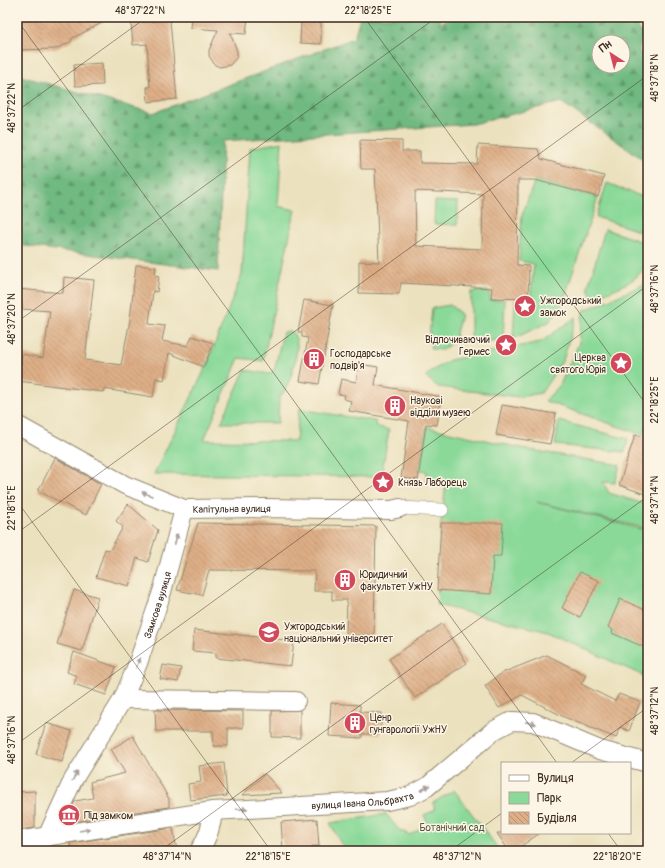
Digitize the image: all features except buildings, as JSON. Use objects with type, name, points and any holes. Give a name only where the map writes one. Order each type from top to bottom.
[{"type":"street","name":"Капітульна вулиця","points":[[17,425],[125,485],[184,509],[264,508],[391,510],[400,508],[442,510]]},
{"type":"street","name":"Замкова вулиця","points":[[47,837],[73,780],[123,700],[151,629],[184,509]]},
{"type":"street","points":[[123,700],[296,701]]},
{"type":"street","name":"вулиця Івана Ольбрахта","points":[[17,841],[213,811],[387,801],[410,796],[427,787],[493,731],[512,721],[533,722],[600,750],[648,764]]},
{"type":"street","points":[[199,851],[208,835],[212,822],[213,811]]},
{"type":"green space","points":[[360,17],[442,17],[439,24],[451,17],[630,17],[642,33],[639,52],[648,58],[648,163],[561,102],[473,124],[223,141],[218,271],[17,245],[17,75],[153,113],[354,38]]},
{"type":"green space","points":[[282,142],[278,206],[295,210],[263,361],[239,358],[204,440],[296,441],[299,409],[375,421],[376,426],[389,430],[381,477],[154,474],[206,367],[242,274],[250,148]]},
{"type":"green space","points":[[535,180],[598,197],[562,305],[549,322],[513,339],[515,301],[530,300],[534,264],[519,261],[522,215]]},
{"type":"green space","points":[[607,183],[648,199],[648,234],[596,217]]},
{"type":"green space","points":[[435,201],[458,202],[457,225],[434,224]]},
{"type":"green space","points":[[605,229],[648,244],[648,261],[645,262],[643,269],[639,274],[626,284],[598,296],[591,296],[588,287]]},
{"type":"green space","points":[[648,283],[648,421],[643,435],[545,401],[560,385],[579,343],[583,311]]},
{"type":"green space","points":[[489,291],[490,300],[505,300],[503,339],[476,343],[473,342],[471,336],[471,292]]},
{"type":"green space","points":[[450,305],[461,314],[454,341],[442,350],[431,349],[429,337],[432,308]]},
{"type":"green space","points":[[576,317],[563,360],[541,393],[519,397],[438,387],[426,377],[430,372],[450,360],[541,342]]},
{"type":"green space","points":[[283,332],[293,332],[297,342],[297,350],[290,380],[279,398],[278,423],[221,423],[245,370],[270,374],[275,368]]},
{"type":"green space","points":[[559,421],[628,439],[625,452],[555,445]]},
{"type":"green space","points":[[427,427],[530,450],[620,465],[615,483],[603,482],[609,493],[648,505],[648,529],[537,502],[648,531],[648,678],[548,632],[437,605],[441,523],[446,483],[426,481],[427,471],[419,470]]},
{"type":"green space","name":"Ботанічний сад","points":[[454,790],[500,851],[345,851],[330,823],[386,814],[399,830],[410,835],[428,824],[424,815],[435,810],[433,803]]},
{"type":"place","name":"Ужгородський замок","points":[[525,306]]},
{"type":"place","name":"Відпочиваючий Гермес","points":[[506,345]]},
{"type":"place","name":"Господарське подвір'я","points":[[314,359]]},
{"type":"place","name":"Церква святого Юрія","points":[[621,363]]},
{"type":"place","name":"Наукові відділи музею","points":[[395,406]]},
{"type":"place","name":"Князь Лаборець","points":[[383,482]]},
{"type":"place","name":"Юридичний факультет УжНУ","points":[[345,580]]},
{"type":"place","name":"Ужгородський національний університет","points":[[269,632]]},
{"type":"place","name":"Ценр гунгарології УжНУ","points":[[355,723]]},
{"type":"place","name":"Під замком","points":[[69,815]]}]
